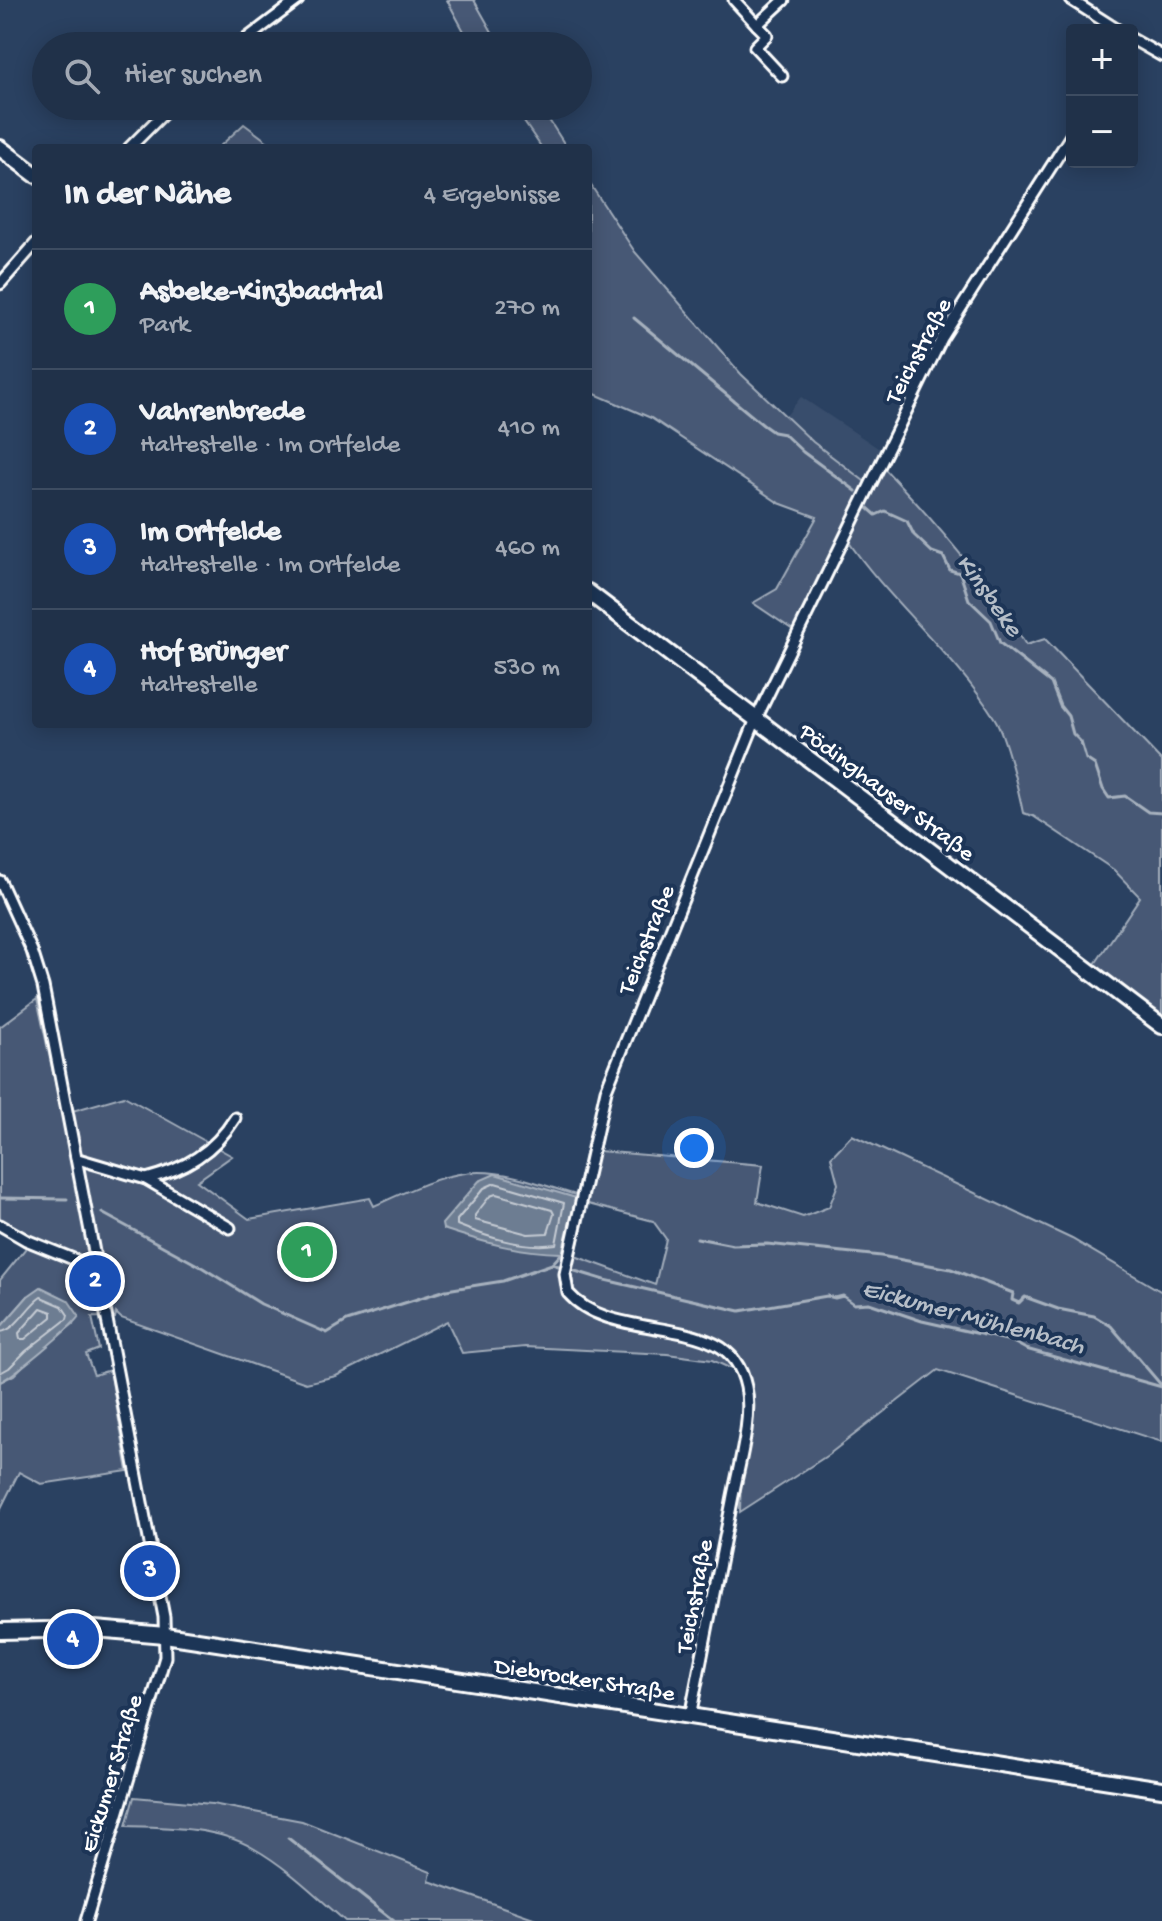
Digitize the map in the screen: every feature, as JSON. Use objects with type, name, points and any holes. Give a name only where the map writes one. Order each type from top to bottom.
[{"type":"main road","points":[[0,148],[32,172]]},
{"type":"main road","name":"Pödinghauser Straße","points":[[592,595],[1162,1026]]},
{"type":"main road","name":"Diebrocker Straße","points":[[0,1631],[95,1629],[165,1635],[1162,1789]]},
{"type":"street","points":[[256,32],[298,0]]},
{"type":"street","points":[[734,0],[767,35],[755,47],[782,76]]},
{"type":"street","points":[[757,25],[784,0]]},
{"type":"street","points":[[1071,0],[1109,24]]},
{"type":"street","points":[[1138,43],[1162,56]]},
{"type":"street","points":[[133,144],[157,120]]},
{"type":"street","name":"Teichstraße","points":[[690,1717],[741,1455],[747,1390],[740,1368],[728,1352],[712,1343],[586,1309],[568,1293],[565,1277],[606,1090],[756,719],[942,338],[1066,143]]},
{"type":"street","points":[[0,284],[32,248]]},
{"type":"street","name":"Eickumer Straße","points":[[0,881],[38,969],[78,1159],[164,1617],[165,1657],[86,1921]]},
{"type":"street","points":[[146,1179],[207,1152],[222,1138],[235,1118]]},
{"type":"street","points":[[78,1159],[146,1179],[230,1228]]},
{"type":"street","points":[[0,1225],[26,1240],[98,1269]]},
{"type":"shaded area","points":[[447,0],[474,0],[492,32],[464,32]]},
{"type":"shaded area","points":[[523,120],[549,120],[564,144],[539,144]]},
{"type":"shaded area","points":[[244,124],[271,144],[222,144]]},
{"type":"shaded area","points":[[592,187],[635,252],[741,374],[813,442],[868,484],[879,463],[957,550],[1026,645],[1045,639],[1162,761],[1162,1033],[1093,967],[1140,897],[1114,870],[1033,816],[1023,813],[999,727],[960,672],[863,562],[846,538],[799,634],[753,603],[777,589],[817,517],[779,503],[651,418],[592,393]]},
{"type":"shaded area","points":[[801,397],[884,452],[869,484],[813,442],[786,416]]},
{"type":"shaded area","points":[[37,999],[62,1114],[124,1096],[232,1156],[197,1181],[249,1219],[370,1198],[374,1206],[425,1184],[465,1173],[504,1174],[576,1195],[587,1150],[763,1165],[757,1202],[803,1217],[829,1207],[838,1184],[831,1157],[852,1135],[1072,1239],[1162,1292],[1162,1442],[938,1370],[828,1455],[740,1512],[743,1391],[734,1370],[712,1360],[667,1354],[525,1347],[462,1353],[447,1321],[336,1376],[306,1383],[121,1318],[116,1313],[115,1318],[92,1317],[99,1349],[86,1354],[94,1375],[110,1370],[128,1471],[41,1484],[19,1472],[0,1510],[0,1382],[14,1375],[73,1324],[28,1296],[0,1328],[0,1280],[26,1248],[0,1229],[0,1027]],"holes":[[[588,1204],[653,1221],[666,1239],[655,1285],[575,1256]]]},
{"type":"shaded area","points":[[134,1797],[212,1804],[302,1821],[431,1872],[429,1881],[542,1921],[345,1921],[278,1864],[239,1841],[208,1832],[126,1826]]},
{"type":"water","points":[[495,1174],[576,1198],[562,1253],[502,1246],[443,1229],[442,1224],[479,1181]]},
{"type":"water","points":[[41,1287],[68,1300],[79,1316],[65,1331],[0,1382],[0,1328],[28,1296]]},
{"type":"waterway","name":"Kinsbeke","points":[[634,318],[763,425],[773,432],[784,434],[856,491]]},
{"type":"waterway","name":"Kinsbeke","points":[[868,508],[876,515],[885,511],[907,521],[914,535],[932,552],[943,556],[950,570],[960,573],[969,600],[991,621],[1000,643],[1051,683],[1060,706],[1068,716],[1073,734],[1081,742],[1086,759],[1095,765],[1109,798],[1125,796],[1148,812],[1162,813]]},
{"type":"waterway","name":"Eickumer Mühlenbach","points":[[0,1198],[67,1199]]},
{"type":"waterway","name":"Eickumer Mühlenbach","points":[[102,1213],[203,1268],[261,1304],[327,1333],[347,1321],[446,1290],[503,1281],[552,1264],[605,1280],[740,1311],[843,1296],[854,1304],[869,1303],[922,1321],[1011,1341],[1026,1349],[1162,1387]]},
{"type":"waterway","points":[[697,1238],[733,1245],[767,1244],[881,1256],[951,1269],[1013,1293],[1012,1300],[1019,1303],[1025,1297],[1058,1309],[1094,1316],[1111,1326],[1162,1386]]},
{"type":"waterway","points":[[552,1264],[562,1253]]},
{"type":"waterway","points":[[288,1838],[394,1921]]},
{"type":"place","name":"Asbeke-Kinzbachtal","points":[[307,1252]]},
{"type":"place","name":"Vahrenbrede","points":[[95,1281]]},
{"type":"place","name":"Im Ortfelde","points":[[150,1571]]},
{"type":"place","name":"Hof Brünger","points":[[73,1639]]}]
